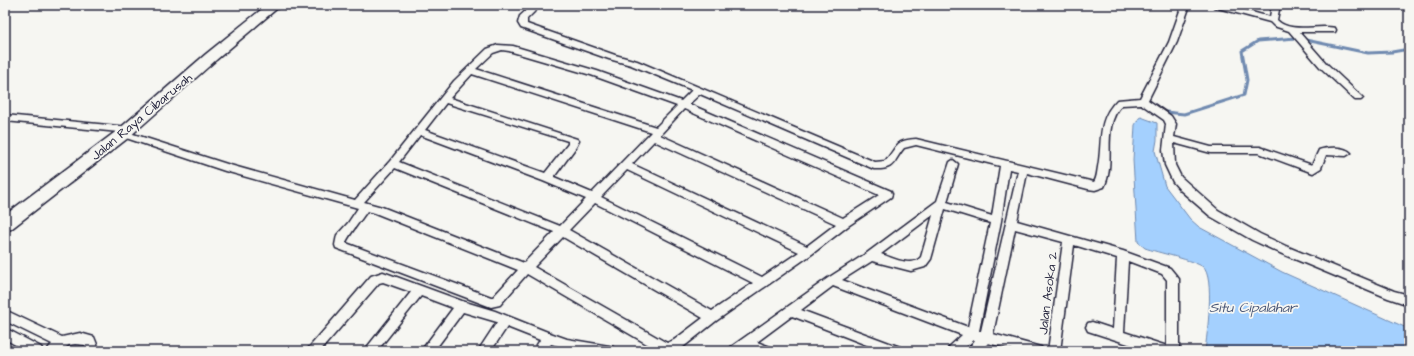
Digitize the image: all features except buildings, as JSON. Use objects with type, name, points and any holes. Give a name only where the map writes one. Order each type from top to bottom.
[{"type":"main road","name":"Jalan Raya Cibarusah","points":[[5,224],[126,132],[211,57],[275,5]]},
{"type":"street","points":[[537,5],[523,18],[522,23],[524,26],[612,58],[634,63],[881,167],[892,161],[899,146],[908,141],[1088,185],[1099,185],[1104,162],[1105,130],[1114,108],[1120,102],[1143,101],[1168,118],[1172,124],[1168,150],[1170,165],[1177,179],[1214,213],[1256,237],[1284,250],[1392,295],[1409,300]]},
{"type":"street","points":[[1143,101],[1155,80],[1180,27],[1186,5]]},
{"type":"street","points":[[1217,5],[1273,20],[1277,24],[1292,29],[1332,30]]},
{"type":"street","points":[[1273,20],[1276,5]]},
{"type":"street","points":[[1292,29],[1333,76],[1358,98]]},
{"type":"street","points":[[5,118],[126,132],[228,168],[360,206],[378,210],[526,268],[666,348],[678,344],[712,317],[808,251],[844,223],[887,194],[683,105],[594,73],[510,48],[495,48],[469,70],[443,99],[392,163],[360,206],[352,226],[341,238],[340,244],[491,302],[497,300],[526,268],[656,134],[683,105],[698,90]]},
{"type":"street","points":[[469,70],[656,134],[844,223]]},
{"type":"street","points":[[443,99],[574,141],[573,145],[547,178]]},
{"type":"street","points":[[418,131],[547,178],[594,198],[762,282]]},
{"type":"street","points":[[1170,139],[1211,150],[1260,150],[1313,169],[1318,165],[1322,152],[1330,151],[1346,153]]},
{"type":"street","points":[[392,163],[562,231],[712,317]]},
{"type":"street","points":[[872,256],[911,267],[917,267],[926,260],[940,204],[953,164]]},
{"type":"street","points":[[953,351],[972,334],[996,221],[1005,164]]},
{"type":"street","points":[[626,165],[808,251]]},
{"type":"street","points":[[973,351],[986,337],[1023,169]]},
{"type":"street","points":[[940,204],[996,221]]},
{"type":"street","points":[[736,351],[832,281],[872,256],[940,204]]},
{"type":"street","points":[[1012,224],[1123,255],[1166,270],[1173,279],[1173,351]]},
{"type":"street","name":"Jalan Asoka 2","points":[[1054,351],[1069,239]]},
{"type":"street","points":[[1118,336],[1123,255]]},
{"type":"street","points":[[312,351],[375,279],[383,277],[461,306],[491,315],[548,338],[567,344],[601,350]]},
{"type":"street","points":[[832,281],[972,334],[1037,351]]},
{"type":"street","points":[[370,351],[419,290]]},
{"type":"street","points":[[427,351],[461,306]]},
{"type":"street","points":[[790,311],[896,351]]},
{"type":"street","points":[[5,315],[62,343]]},
{"type":"street","points":[[484,351],[504,321]]},
{"type":"street","points":[[1092,327],[1166,351]]},
{"type":"street","points":[[5,333],[37,351]]},
{"type":"street","points":[[52,351],[62,343],[73,338],[83,338],[90,341],[92,347],[91,351]]},
{"type":"street","points":[[539,351],[548,338]]},
{"type":"street","points":[[746,343],[766,351]]},
{"type":"water","name":"Situ Cipalahar","points":[[1141,117],[1157,123],[1157,140],[1155,151],[1165,186],[1190,219],[1199,227],[1282,272],[1409,329],[1409,351],[1205,351],[1209,307],[1209,282],[1207,273],[1203,267],[1199,265],[1184,259],[1145,248],[1138,242],[1133,160],[1135,125]]},
{"type":"waterway","points":[[1166,112],[1184,114],[1244,95],[1247,80],[1242,51],[1258,41],[1296,38],[1368,53],[1392,52],[1409,49]]}]
